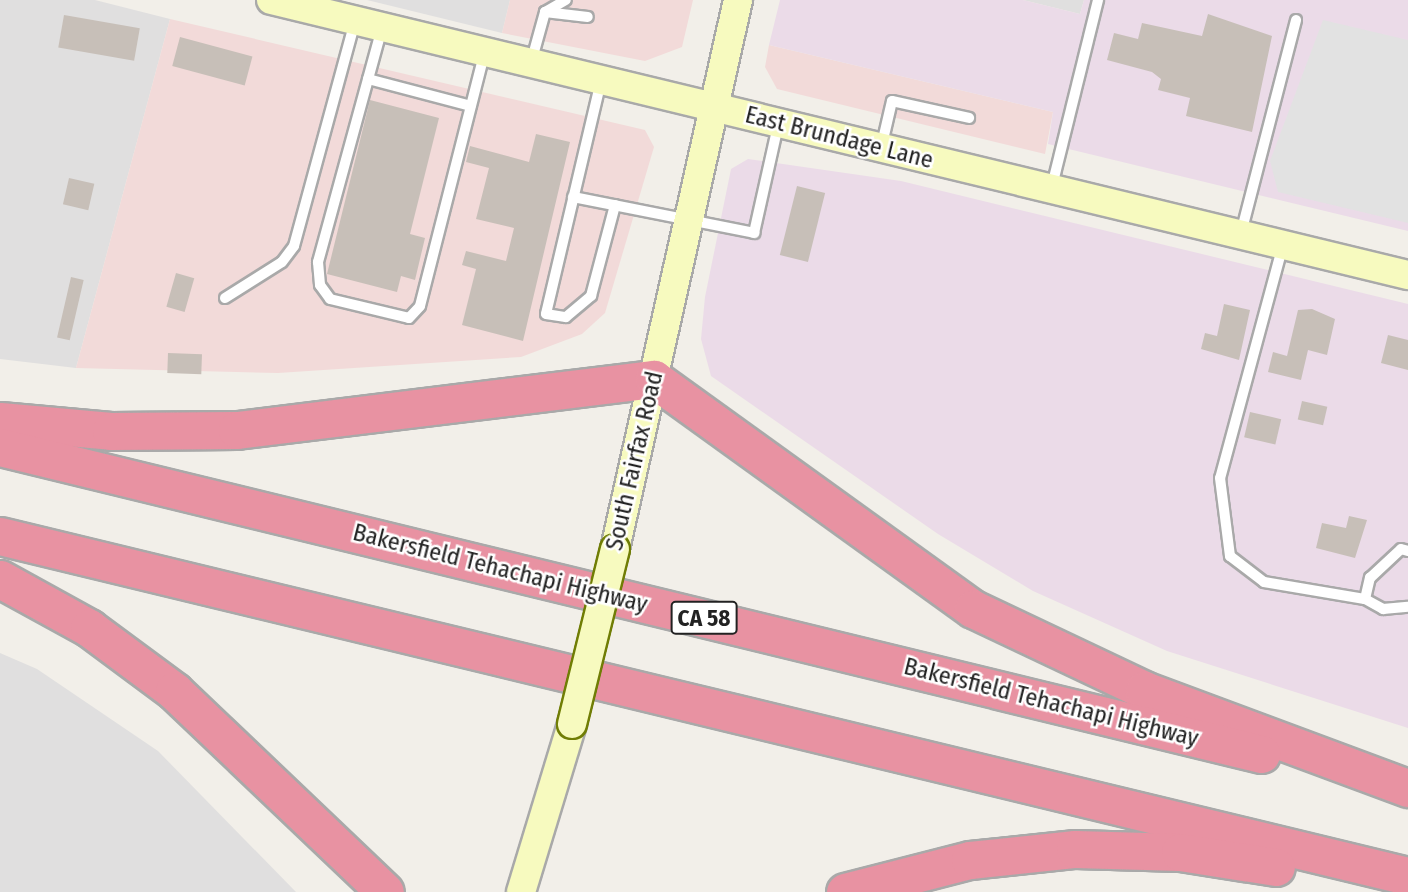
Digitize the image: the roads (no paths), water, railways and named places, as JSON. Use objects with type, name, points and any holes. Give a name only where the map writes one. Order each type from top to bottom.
[{"type":"highway","points":[[0,421],[111,431],[237,430],[654,379],[973,609],[1121,680],[1408,789]]},
{"type":"highway","name":"Bakersfield Tehachapi Highway","points":[[0,447],[1408,789]]},
{"type":"highway","points":[[0,536],[1408,876]]},
{"type":"highway","points":[[0,579],[89,628],[174,691],[384,892]]},
{"type":"highway","points":[[845,892],[970,860],[1075,849],[1180,852],[1408,890]]},
{"type":"main road","name":"East Brundage Lane","points":[[271,0],[1408,275]]},
{"type":"main road","name":"South Fairfax Road","points":[[521,892],[572,724],[615,549],[654,379],[711,106],[738,0]]},
{"type":"lane","points":[[531,63],[545,12],[566,0]]},
{"type":"lane","points":[[1051,189],[1098,0]]},
{"type":"lane","points":[[545,12],[587,20]]},
{"type":"lane","points":[[225,298],[282,262],[295,246],[355,20]]},
{"type":"lane","points":[[1241,235],[1296,20]]},
{"type":"lane","points":[[382,27],[318,262],[320,285],[330,299],[409,318],[420,306],[485,52]]},
{"type":"lane","points":[[368,79],[471,106]]},
{"type":"lane","points":[[601,80],[546,314],[566,317],[591,296],[615,205]]},
{"type":"lane","points":[[881,148],[892,101],[969,118]]},
{"type":"lane","points":[[573,197],[754,233],[778,123]]},
{"type":"lane","points":[[1283,245],[1220,478],[1230,556],[1264,582],[1365,599],[1382,609],[1408,607]]},
{"type":"lane","points":[[1365,599],[1370,578],[1401,549],[1408,551]]}]
